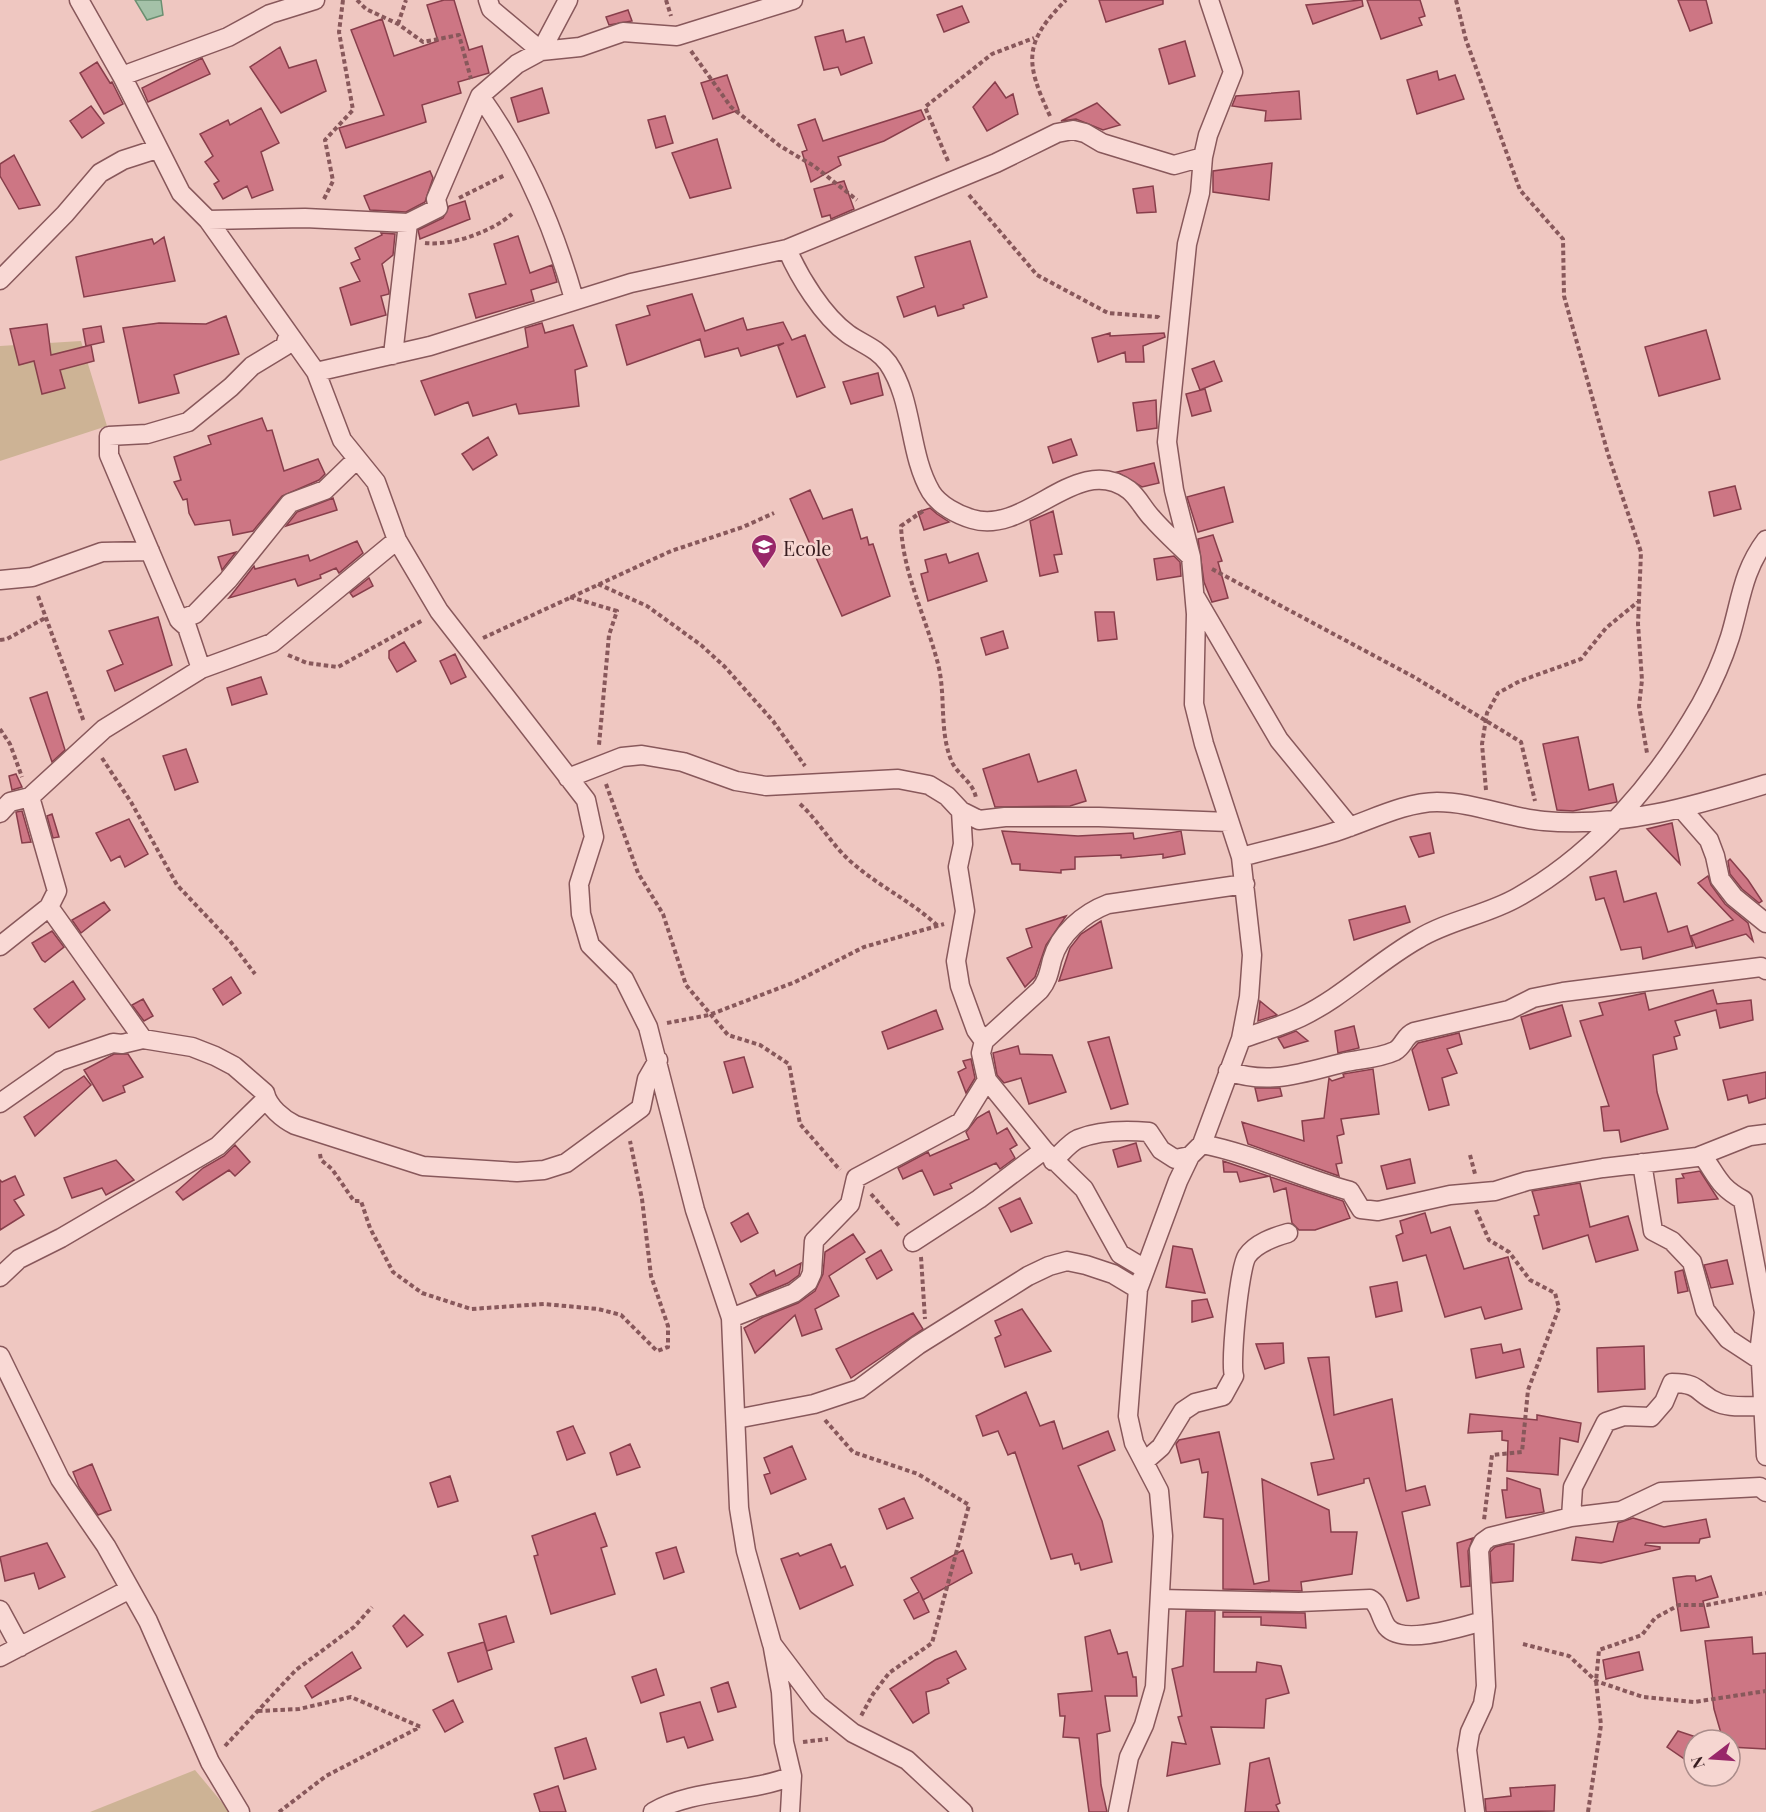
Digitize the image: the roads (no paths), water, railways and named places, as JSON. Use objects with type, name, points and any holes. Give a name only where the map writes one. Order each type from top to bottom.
[{"type":"street","points":[[79,0],[122,76],[181,194],[208,220],[288,336],[316,372],[342,440],[376,482],[397,540],[439,610],[586,800],[594,837],[579,884],[581,914],[590,945],[624,979],[648,1027],[695,1210],[731,1318],[739,1508],[772,1644],[781,1692],[784,1742],[792,1776],[790,1812]]},
{"type":"street","points":[[122,76],[228,37],[270,14],[315,0]]},
{"type":"street","points":[[488,0],[491,9],[541,51]]},
{"type":"street","points":[[541,51],[568,0]]},
{"type":"street","points":[[208,220],[305,219],[407,232],[438,208],[436,199],[476,90],[517,64],[541,51],[580,47],[623,32],[677,36],[793,0]]},
{"type":"street","points":[[1118,1812],[1129,1757],[1144,1725],[1155,1687],[1163,1536],[1159,1491],[1134,1443],[1128,1416],[1138,1289],[1241,1039],[1249,997],[1252,955],[1241,857],[1194,704],[1194,594],[1191,557],[1172,481],[1167,442],[1179,344],[1187,244],[1200,193],[1203,157],[1218,106],[1233,72],[1209,0]]},
{"type":"street","points":[[476,90],[511,142],[564,262],[574,299]]},
{"type":"street","points":[[316,372],[430,346],[631,283],[787,249],[875,214],[1057,133],[1073,130],[1084,133],[1102,143],[1174,165],[1203,157]]},
{"type":"street","points":[[0,280],[65,214],[100,173],[123,160],[157,148]]},
{"type":"street","points":[[393,355],[407,232]]},
{"type":"street","points":[[787,249],[806,286],[824,309],[847,334],[869,344],[888,362],[900,388],[932,493],[955,513],[975,520],[995,521],[1020,512],[1085,480],[1106,479],[1129,490],[1153,519],[1191,557]]},
{"type":"street","points":[[201,669],[187,627],[179,620],[109,454],[109,436],[147,434],[188,422],[231,387],[252,366],[285,346],[288,336]]},
{"type":"street","points":[[179,620],[195,614],[228,580],[290,503],[325,490],[357,459]]},
{"type":"street","points":[[0,813],[10,802],[30,797],[104,729],[201,669],[272,642],[397,540]]},
{"type":"street","points":[[1241,1039],[1300,1018],[1347,989],[1419,937],[1518,897],[1590,845],[1616,821],[1680,739],[1703,701],[1730,638],[1742,585],[1756,554],[1766,540]]},
{"type":"street","points":[[0,580],[32,577],[102,552],[150,551]]},
{"type":"street","points":[[1194,594],[1279,740],[1350,827]]},
{"type":"street","points":[[568,778],[622,757],[642,755],[683,762],[736,781],[766,786],[898,779],[929,785],[948,796],[965,813],[979,820],[1005,817],[1108,817],[1229,822]]},
{"type":"street","points":[[1241,857],[1350,827],[1418,804],[1437,802],[1486,809],[1540,821],[1582,824],[1616,821],[1681,808],[1766,784]]},
{"type":"street","points":[[0,946],[49,907],[57,891],[30,797]]},
{"type":"street","points":[[1681,808],[1709,840],[1716,856],[1720,879],[1734,897],[1766,923]]},
{"type":"street","points":[[965,813],[963,844],[958,867],[965,911],[956,961],[960,986],[976,1030],[984,1041]]},
{"type":"street","points":[[1145,1269],[1120,1254],[1084,1189],[1048,1155],[987,1080],[981,1053],[984,1041],[1040,990],[1047,981],[1052,959],[1062,940],[1074,925],[1097,908],[1140,898],[1245,884]]},
{"type":"street","points":[[49,907],[143,1039]]},
{"type":"street","points":[[1228,1071],[1243,1076],[1267,1079],[1300,1075],[1385,1055],[1399,1049],[1406,1036],[1414,1032],[1509,1010],[1533,998],[1721,970],[1761,967],[1766,970]]},
{"type":"street","points":[[0,1103],[60,1061],[113,1043],[122,1044],[143,1039],[192,1047],[234,1066],[265,1093],[266,1099],[287,1121],[303,1127],[423,1166],[517,1172],[544,1170],[566,1163],[640,1108],[647,1079],[658,1060]]},
{"type":"street","points":[[731,1318],[794,1293],[808,1282],[812,1273],[814,1241],[850,1204],[856,1178],[961,1122],[987,1080]]},
{"type":"street","points":[[0,1277],[26,1255],[61,1238],[218,1146],[266,1099]]},
{"type":"street","points":[[913,1242],[1048,1155],[1077,1139],[1103,1133],[1131,1130],[1149,1132],[1161,1150],[1175,1159],[1196,1150],[1234,1150],[1278,1169],[1350,1191],[1361,1209],[1378,1211],[1450,1195],[1495,1191],[1527,1181],[1702,1155],[1749,1136],[1766,1134]]},
{"type":"street","points":[[1702,1155],[1715,1173],[1719,1185],[1743,1200],[1764,1300],[1760,1360],[1766,1456]]},
{"type":"street","points":[[1642,1163],[1653,1231],[1672,1241],[1692,1262],[1705,1310],[1728,1339],[1760,1360]]},
{"type":"street","points":[[1144,1461],[1161,1447],[1183,1411],[1195,1403],[1223,1396],[1234,1376],[1230,1365],[1235,1348],[1240,1278],[1247,1256],[1263,1242],[1288,1233]]},
{"type":"street","points":[[736,1419],[814,1404],[859,1389],[926,1340],[1028,1276],[1049,1266],[1067,1261],[1086,1264],[1113,1274],[1138,1289]]},
{"type":"street","points":[[0,1356],[60,1479],[106,1546],[148,1621],[210,1762],[240,1812]]},
{"type":"street","points":[[1571,1516],[1574,1487],[1606,1422],[1624,1416],[1652,1417],[1664,1402],[1672,1383],[1690,1383],[1718,1402],[1734,1406],[1762,1406]]},
{"type":"street","points":[[1475,1812],[1467,1750],[1470,1732],[1482,1704],[1486,1686],[1479,1550],[1483,1542],[1490,1537],[1571,1516],[1621,1511],[1661,1491],[1764,1485]]},
{"type":"street","points":[[0,1657],[130,1589]]},
{"type":"street","points":[[1160,1599],[1299,1602],[1370,1599],[1378,1606],[1386,1626],[1394,1633],[1407,1637],[1484,1621]]},
{"type":"street","points":[[0,1610],[20,1647]]},
{"type":"street","points":[[772,1644],[818,1705],[853,1733],[907,1760],[963,1812]]},
{"type":"street","points":[[653,1812],[670,1802],[767,1786],[792,1776]]},
{"type":"place","name":"Ecole","points":[[764,570]]}]
